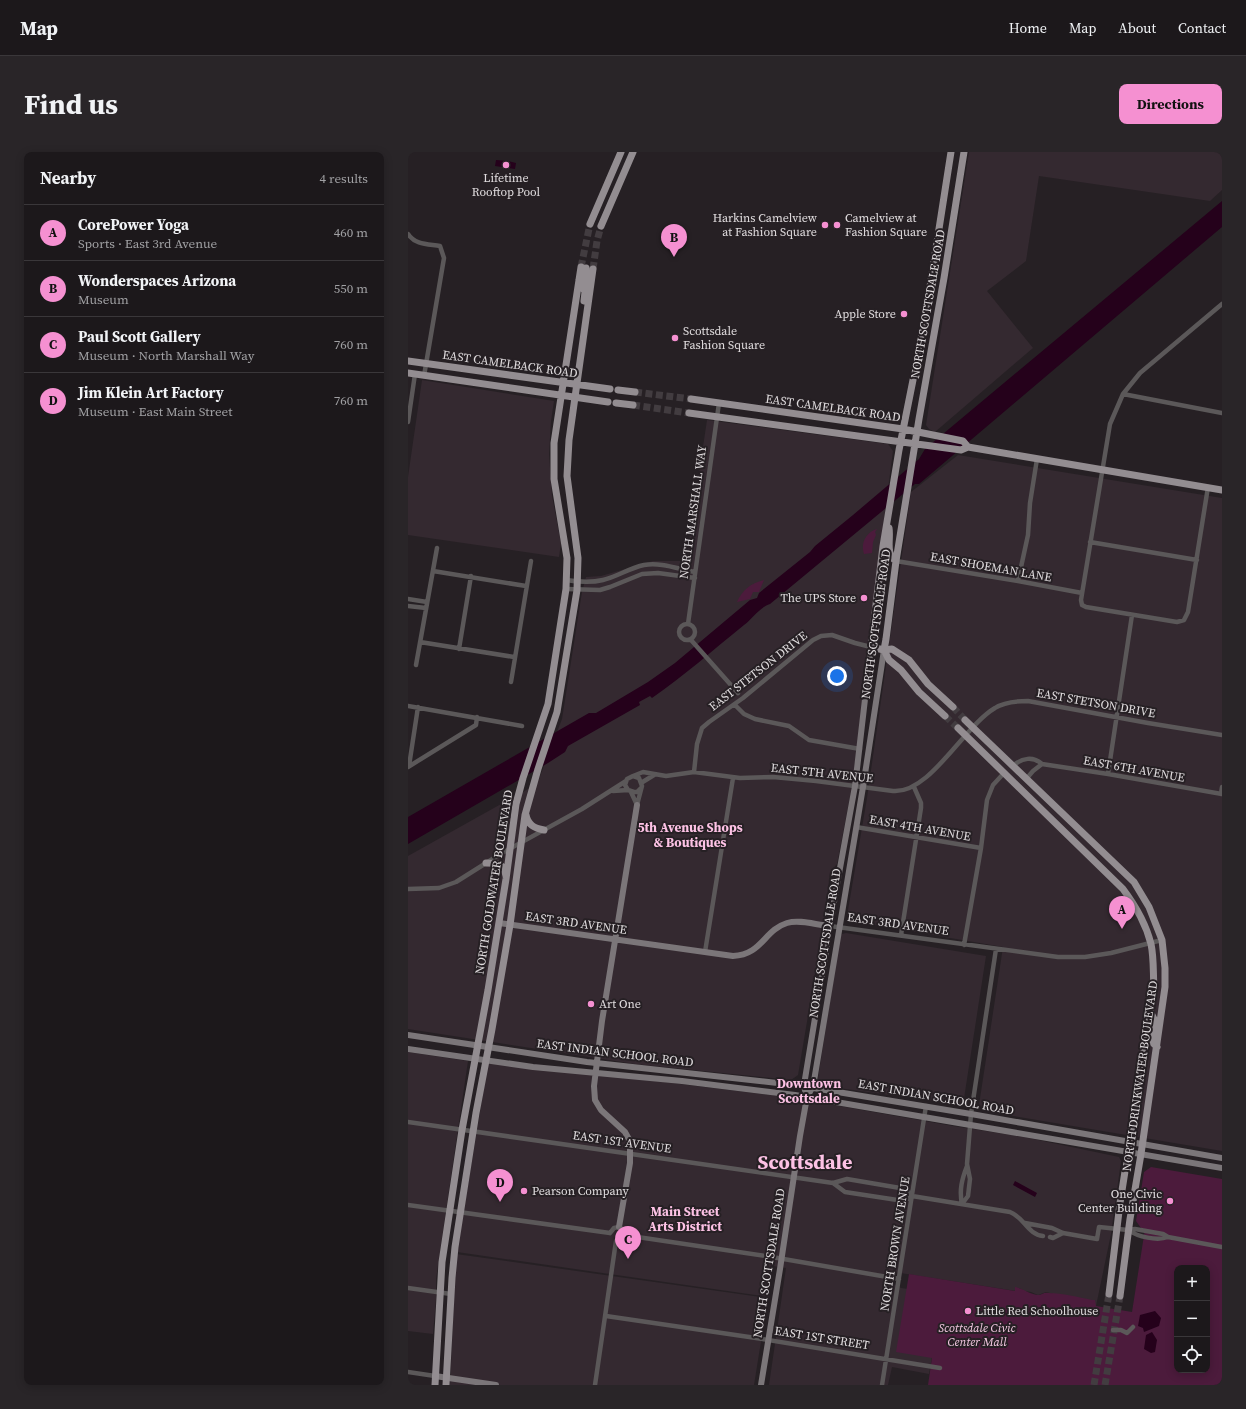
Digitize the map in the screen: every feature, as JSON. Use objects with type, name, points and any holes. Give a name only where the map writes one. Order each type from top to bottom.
[{"type":"main road","points":[[590,224],[621,152]]},
{"type":"main road","points":[[601,226],[633,152]]},
{"type":"main road","name":"NORTH SCOTTSDALE ROAD","points":[[807,1097],[804,1086],[855,786],[878,580],[900,441],[924,325],[951,152]]},
{"type":"main road","name":"NORTH SCOTTSDALE ROAD","points":[[761,1385],[782,1258],[793,1177],[807,1097],[812,1088],[838,927],[863,787],[886,639],[896,561],[912,462],[918,444],[917,431],[940,305],[964,152]]},
{"type":"main road","name":"NORTH GOLDWATER BOULEVARD","points":[[435,1385],[443,1251],[462,1130],[499,923],[515,811],[523,778],[548,704],[566,589],[567,558],[554,479],[554,443],[579,280],[587,268],[585,279],[590,291],[569,440],[567,476],[578,558],[577,590],[562,690],[557,712],[525,813],[510,925],[473,1131],[454,1252],[446,1381]]},
{"type":"main road","points":[[579,280],[585,292],[581,319],[585,323]]},
{"type":"main road","name":"EAST CAMELBACK ROAD","points":[[408,361],[610,389]]},
{"type":"main road","name":"EAST CAMELBACK ROAD","points":[[412,374],[608,402]]},
{"type":"main road","points":[[618,390],[635,392]]},
{"type":"main road","name":"EAST CAMELBACK ROAD","points":[[691,399],[917,431],[963,441],[968,447]]},
{"type":"main road","points":[[616,403],[633,405]]},
{"type":"main road","name":"EAST CAMELBACK ROAD","points":[[689,413],[961,450],[968,447],[1222,490]]},
{"type":"main road","points":[[888,518],[890,530],[889,553],[891,558],[896,561]]},
{"type":"main road","points":[[871,647],[884,650],[892,649],[909,660],[928,684],[953,707]]},
{"type":"main road","points":[[884,650],[889,660],[901,670],[919,692],[945,716]]},
{"type":"main road","name":"NORTH DRINKWATER BOULEVARD","points":[[965,720],[1014,765],[1134,882],[1149,907],[1162,940],[1165,968],[1165,987],[1141,1154],[1128,1230],[1120,1296]]},
{"type":"main road","name":"NORTH DRINKWATER BOULEVARD","points":[[958,728],[1123,889],[1140,915],[1151,943],[1153,954],[1154,988],[1129,1142],[1108,1294]]},
{"type":"main road","points":[[620,1227],[631,1153],[630,1141],[629,1136],[601,1110],[595,1100],[594,1086],[596,1063],[637,805]]},
{"type":"main road","points":[[525,813],[532,826],[544,830]]},
{"type":"main road","points":[[486,863],[497,863],[502,866],[506,879]]},
{"type":"main road","name":"EAST 3RD AVENUE","points":[[499,923],[733,956],[748,954],[758,947],[777,928],[790,922],[830,926]]},
{"type":"main road","points":[[1150,1011],[1154,1019],[1152,1042],[1157,1047]]},
{"type":"main road","name":"EAST INDIAN SCHOOL ROAD","points":[[408,1034],[596,1063],[804,1086],[1222,1158]]},
{"type":"main road","name":"EAST INDIAN SCHOOL ROAD","points":[[408,1049],[533,1066],[807,1097],[1222,1168]]},
{"type":"main road","points":[[715,1086],[716,1076]]},
{"type":"main road","points":[[435,1376],[446,1381],[496,1385]]},
{"type":"street","points":[[408,234],[411,239],[417,242],[440,246],[444,258],[424,376]]},
{"type":"street","points":[[1208,488],[1188,612],[1184,620],[1177,622],[1086,608],[1082,605],[1082,593],[1110,424],[1123,394],[1140,373],[1222,304]]},
{"type":"street","points":[[408,422],[412,374]]},
{"type":"street","points":[[1123,394],[1222,412]]},
{"type":"street","name":"NORTH MARSHALL WAY","points":[[688,624],[719,403]]},
{"type":"street","points":[[1018,581],[1028,535],[1030,503],[1037,459]]},
{"type":"street","points":[[1090,542],[1118,548],[1197,560]]},
{"type":"street","points":[[416,665],[437,548]]},
{"type":"street","points":[[511,682],[530,561]]},
{"type":"street","name":"EAST SHOEMAN LANE","points":[[896,561],[1082,593]]},
{"type":"street","points":[[566,580],[577,582],[603,580],[633,568],[650,565],[659,565],[696,572]]},
{"type":"street","points":[[433,571],[526,586]]},
{"type":"street","points":[[566,589],[577,590],[605,588],[642,574],[658,573],[694,578]]},
{"type":"street","points":[[459,649],[471,576]]},
{"type":"street","points":[[408,599],[427,602]]},
{"type":"street","points":[[408,606],[426,608]]},
{"type":"street","points":[[1108,774],[1132,615]]},
{"type":"street","points":[[693,641],[695,630],[688,624],[682,625],[680,627],[679,635],[684,640],[693,641],[738,693]]},
{"type":"street","name":"EAST STETSON DRIVE","points":[[694,772],[697,744],[702,728],[735,705],[813,640],[821,636],[832,635],[871,647]]},
{"type":"street","points":[[420,642],[514,657]]},
{"type":"street","name":"EAST STETSON DRIVE","points":[[965,736],[996,707],[1018,701],[1028,701],[1117,718],[1222,735]]},
{"type":"street","points":[[735,705],[744,714],[755,719],[789,726],[809,740],[860,749]]},
{"type":"street","points":[[408,706],[522,726]]},
{"type":"street","points":[[409,767],[418,707]]},
{"type":"street","points":[[409,767],[476,725],[477,717]]},
{"type":"street","name":"EAST 5TH AVENUE","points":[[633,776],[643,772],[654,775],[670,776],[694,772],[733,778],[773,777],[897,792],[914,786],[924,779],[965,736]]},
{"type":"street","name":"EAST 6TH AVENUE","points":[[1014,765],[1019,761],[1027,759],[1039,761],[1042,764],[1221,794]]},
{"type":"street","points":[[1027,778],[1042,764]]},
{"type":"street","points":[[964,945],[989,792],[1004,773]]},
{"type":"street","points":[[613,791],[637,792],[641,785],[654,775]]},
{"type":"street","points":[[408,889],[431,889],[444,887],[510,848],[613,791],[614,788],[626,782],[633,776],[639,778],[641,785],[637,805]]},
{"type":"street","points":[[705,952],[733,778]]},
{"type":"street","points":[[626,782],[626,786],[637,805]]},
{"type":"street","points":[[902,935],[922,808],[914,786]]},
{"type":"street","points":[[1221,794],[1222,787]]},
{"type":"street","name":"EAST 4TH AVENUE","points":[[856,827],[981,848]]},
{"type":"street","name":"EAST 3RD AVENUE","points":[[830,926],[1050,957],[1085,957],[1111,953],[1162,940]]},
{"type":"street","points":[[962,1204],[960,1194],[962,1178],[967,1166],[971,1114],[996,949]]},
{"type":"street","name":"NORTH BROWN AVENUE","points":[[882,1385],[900,1279],[926,1106]]},
{"type":"street","name":"EAST 1ST AVENUE","points":[[408,1122],[833,1183],[847,1179],[906,1189],[912,1196],[1010,1212],[1015,1214],[1025,1223],[1035,1235],[1043,1236]]},
{"type":"street","points":[[962,1204],[968,1196],[970,1180],[967,1166]]},
{"type":"street","name":"EAST 1ST AVENUE","points":[[833,1183],[845,1192],[904,1201],[912,1196]]},
{"type":"street","points":[[408,1205],[610,1233]]},
{"type":"street","name":"EAST 1ST AVENUE","points":[[1025,1223],[1052,1228],[1063,1233],[1097,1239],[1099,1227],[1128,1230],[1134,1234],[1162,1239],[1168,1237],[1222,1247]]},
{"type":"street","points":[[610,1233],[614,1228],[620,1227],[624,1230],[624,1235],[620,1240],[616,1240]]},
{"type":"street","points":[[610,1233],[612,1238],[616,1240]]},
{"type":"street","name":"EAST 1ST AVENUE","points":[[1050,1237],[1053,1238],[1063,1233]]},
{"type":"street","points":[[624,1235],[782,1258],[900,1279]]},
{"type":"street","points":[[595,1385],[616,1240]]},
{"type":"street","points":[[408,1288],[451,1294]]},
{"type":"street","name":"EAST 1ST STREET","points":[[606,1316],[769,1340],[940,1368]]},
{"type":"street","points":[[1113,1330],[1121,1330],[1128,1333],[1133,1327]]},
{"type":"street","points":[[408,1372],[435,1376]]},
{"type":"shaded area","points":[[969,152],[1222,152],[1222,190],[1210,201],[1039,176],[1026,261],[987,291],[1033,348],[935,432],[929,429],[926,425]]},
{"type":"shaded area","name":"Lifetime Rooftop Pool","points":[[496,160],[516,163],[515,169],[495,166]]},
{"type":"shaded area","points":[[1222,201],[1222,227],[919,484],[915,484],[770,604],[759,610],[747,622],[687,672],[652,698],[650,696],[639,702],[640,705],[568,746],[565,752],[548,763],[408,844],[408,817],[589,713],[596,713],[648,682],[675,663],[750,600],[757,598],[759,593],[810,552],[815,546],[919,459],[925,449]]},
{"type":"shaded area","points":[[422,380],[554,401],[549,454],[552,496],[561,543],[559,557],[408,535],[408,477]]},
{"type":"shaded area","points":[[707,420],[888,444],[893,451],[868,641],[858,741],[850,797],[837,864],[830,872],[825,915],[798,1075],[791,1080],[635,1064],[408,1029],[408,856],[537,784],[562,719],[582,592],[586,577],[601,576],[653,561],[686,561]]},
{"type":"shaded area","points":[[958,455],[1222,498],[1222,1151],[984,1111],[979,1105],[1003,947],[851,921],[847,916],[867,798],[911,492]]},
{"type":"shaded area","points":[[846,933],[986,956],[963,1105],[824,1086],[818,1082],[840,937],[842,934]]},
{"type":"shaded area","points":[[408,1052],[468,1061],[436,1279],[433,1334],[408,1331]]},
{"type":"shaded area","points":[[488,1063],[639,1079],[794,1098],[1024,1137],[1119,1157],[1121,1161],[1111,1234],[1096,1306],[1046,1292],[1038,1295],[1019,1288],[1015,1288],[1016,1291],[894,1272],[892,1283],[901,1288],[943,1294],[929,1374],[892,1367],[888,1385],[769,1385],[786,1268],[773,1266],[769,1297],[457,1252]]},
{"type":"shaded area","points":[[1015,1181],[1037,1193],[1035,1197],[1013,1185]]},
{"type":"shaded area","points":[[456,1254],[768,1298],[754,1385],[450,1385]]},
{"type":"shaded area","points":[[1155,1311],[1161,1318],[1159,1326],[1144,1332],[1143,1328],[1138,1326],[1140,1315]]},
{"type":"shaded area","points":[[1152,1332],[1157,1340],[1155,1352],[1151,1353],[1144,1349],[1146,1335]]},
{"type":"green space","points":[[877,529],[875,532],[876,535],[873,542],[872,553],[864,554],[863,545],[865,538],[870,532]]},
{"type":"green space","points":[[764,580],[759,592],[753,592],[750,599],[737,602],[748,588],[755,583]]},
{"type":"green space","name":"Scottsdale Civic Center Mall","points":[[1151,1167],[1222,1179],[1222,1385],[928,1385],[932,1358],[896,1352],[909,1274],[1015,1291],[1015,1287],[1036,1295],[1044,1293],[1065,1294],[1095,1300],[1096,1306],[1132,1312],[1145,1229],[1141,1228],[1136,1221],[1144,1172]]},
{"type":"tunnel","points":[[581,267],[590,224]]},
{"type":"tunnel","points":[[593,269],[601,226]]},
{"type":"tunnel","points":[[635,392],[691,399]]},
{"type":"tunnel","points":[[633,405],[689,413]]},
{"type":"tunnel","points":[[953,707],[965,720]]},
{"type":"tunnel","points":[[945,716],[958,728]]},
{"type":"tunnel","points":[[1094,1385],[1109,1294]]},
{"type":"tunnel","points":[[1105,1385],[1120,1296]]},
{"type":"place","name":"Lifetime Rooftop Pool","points":[[506,165]]},
{"type":"place","name":"Harkins Camelview at Fashion Square","points":[[825,225]]},
{"type":"place","name":"Camelview at Fashion Square","points":[[837,225]]},
{"type":"place","name":"Wonderspaces Arizona","points":[[674,257]]},
{"type":"place","name":"Apple Store","points":[[904,314]]},
{"type":"place","name":"Scottsdale Fashion Square","points":[[675,338]]},
{"type":"place","name":"The UPS Store","points":[[864,598]]},
{"type":"place","name":"CorePower Yoga","points":[[1122,929]]},
{"type":"place","name":"Art One","points":[[591,1004]]},
{"type":"place","name":"Pearson Company","points":[[524,1191]]},
{"type":"place","name":"One Civic Center Building","points":[[1170,1201]]},
{"type":"place","name":"Jim Klein Art Factory","points":[[500,1202]]},
{"type":"place","name":"Paul Scott Gallery","points":[[628,1259]]},
{"type":"place","name":"Little Red Schoolhouse","points":[[968,1311]]},
{"type":"district","name":"5th Avenue Shops & Boutiques","points":[[690,834]]},
{"type":"district","name":"Downtown Scottsdale","points":[[809,1090]]},
{"type":"district","name":"Scottsdale","points":[[805,1162]]},
{"type":"district","name":"Main Street Arts District","points":[[685,1218]]}]
